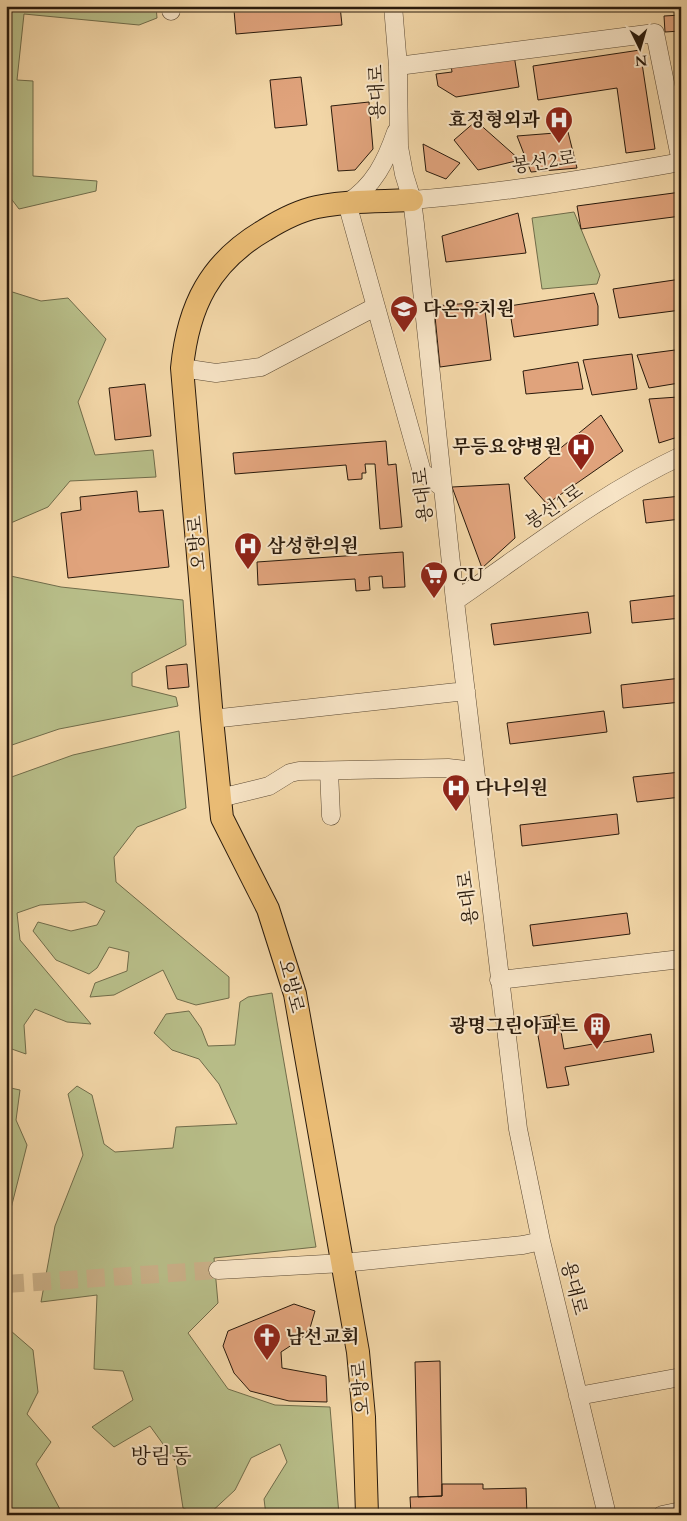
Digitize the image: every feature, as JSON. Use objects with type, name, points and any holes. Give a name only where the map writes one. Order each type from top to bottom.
[{"type":"main road","name":"오방로","points":[[367,1515],[362,1383],[343,1263],[295,994],[268,909],[229,836],[222,818],[182,368],[188,326],[194,310],[214,273],[242,244],[284,218],[316,207],[347,203],[412,200]]},
{"type":"street","name":"용대로","points":[[393,6],[398,66],[399,123],[404,174],[412,200],[455,601],[518,1129],[541,1241],[607,1515]]},
{"type":"street","points":[[398,66],[656,33],[681,162]]},
{"type":"street","points":[[399,123],[380,172],[359,196],[347,203],[422,472],[443,488]]},
{"type":"street","name":"봉선2로","points":[[412,200],[583,178],[681,162]]},
{"type":"street","points":[[182,368],[224,372],[261,367],[376,307]]},
{"type":"street","name":"봉선1로","points":[[455,601],[602,500],[650,470],[681,456]]},
{"type":"street","points":[[212,719],[466,691]]},
{"type":"street","points":[[220,798],[269,786],[290,773],[448,768],[475,771]]},
{"type":"street","points":[[329,771],[331,816]]},
{"type":"street","points":[[499,980],[681,959]]},
{"type":"street","points":[[218,1270],[343,1263],[523,1245],[541,1241]]},
{"type":"street","points":[[578,1396],[681,1377]]},
{"type":"street","points":[[662,1515],[681,1511]]},
{"type":"green space","points":[[6,6],[156,6],[157,18],[139,25],[24,14],[17,80],[33,81],[33,176],[97,181],[96,191],[19,209],[6,192]]},
{"type":"green space","points":[[574,212],[600,275],[597,284],[542,289],[532,218]]},
{"type":"green space","points":[[6,290],[41,301],[68,298],[106,339],[78,402],[95,455],[153,450],[156,477],[70,481],[48,507],[6,525]]},
{"type":"green space","points":[[6,575],[61,587],[183,600],[186,645],[132,673],[132,686],[176,697],[178,706],[59,729],[6,747]]},
{"type":"green space","points":[[179,731],[186,808],[137,827],[114,857],[116,882],[229,977],[229,998],[196,1005],[177,999],[163,970],[114,995],[90,997],[95,983],[127,971],[129,952],[109,947],[97,968],[89,974],[56,960],[33,931],[38,922],[71,931],[97,925],[105,911],[85,902],[40,905],[17,913],[20,940],[91,1024],[67,1022],[35,1009],[24,1025],[26,1054],[6,1047],[6,779],[73,755]]},
{"type":"green space","points":[[272,993],[316,1247],[214,1258],[218,1303],[188,1333],[228,1389],[275,1405],[330,1407],[339,1515],[266,1515],[264,1499],[287,1462],[280,1444],[251,1458],[235,1490],[208,1515],[200,1515],[183,1508],[176,1462],[150,1426],[114,1447],[92,1427],[133,1400],[123,1371],[94,1369],[97,1295],[41,1302],[55,1226],[83,1155],[68,1094],[77,1086],[92,1095],[104,1144],[115,1152],[173,1148],[176,1127],[237,1124],[219,1084],[199,1059],[172,1050],[154,1033],[166,1014],[189,1011],[201,1028],[208,1046],[235,1045],[240,1002],[248,997]]},
{"type":"green space","points":[[6,1087],[20,1090],[16,1120],[27,1145],[6,1228]]},
{"type":"green space","points":[[11,1331],[33,1350],[38,1392],[27,1414],[51,1442],[36,1464],[63,1515],[6,1515],[6,1332]]},
{"type":"building","points":[[279,6],[340,6],[342,25],[236,34],[234,10]]},
{"type":"building","points":[[681,15],[681,31],[665,32],[664,16]]},
{"type":"building","points":[[640,50],[655,149],[626,153],[617,88],[538,100],[533,66]]},
{"type":"building","points":[[514,55],[519,87],[456,97],[438,86],[436,74],[452,72],[451,65]]},
{"type":"building","points":[[301,77],[307,125],[275,128],[270,80]]},
{"type":"building","points":[[369,102],[373,149],[355,170],[338,171],[331,106]]},
{"type":"building","points":[[476,121],[520,160],[478,170],[454,140]]},
{"type":"building","points":[[568,132],[577,168],[531,172],[517,136]]},
{"type":"building","points":[[423,144],[460,163],[446,179],[426,171]]},
{"type":"building","points":[[681,192],[681,216],[581,229],[577,206]]},
{"type":"building","points":[[518,213],[526,253],[446,262],[442,236]]},
{"type":"building","points":[[681,279],[681,310],[619,318],[613,289]]},
{"type":"building","points":[[594,293],[598,306],[598,325],[514,337],[509,306]]},
{"type":"building","points":[[484,302],[491,360],[440,367],[434,306]]},
{"type":"building","points":[[675,350],[679,383],[649,388],[637,355]]},
{"type":"building","points":[[632,354],[637,389],[592,395],[583,360]]},
{"type":"building","points":[[578,362],[583,389],[526,394],[523,371]]},
{"type":"building","points":[[145,384],[151,436],[115,440],[109,388]]},
{"type":"building","points":[[678,397],[681,407],[681,436],[659,443],[649,399]]},
{"type":"building","points":[[601,415],[623,451],[547,504],[524,478]]},
{"type":"building","points":[[386,441],[388,465],[396,464],[402,527],[380,529],[375,464],[365,464],[366,473],[362,473],[362,479],[348,480],[346,465],[235,474],[233,453]]},
{"type":"building","points":[[509,484],[515,538],[482,568],[452,487]]},
{"type":"building","points":[[137,491],[139,512],[163,510],[169,567],[68,578],[61,513],[81,510],[80,497]]},
{"type":"building","points":[[681,496],[681,519],[646,523],[643,500]]},
{"type":"building","points":[[403,552],[405,587],[383,588],[382,576],[369,577],[370,590],[356,591],[355,579],[258,585],[257,562]]},
{"type":"building","points":[[681,595],[681,618],[632,623],[630,601]]},
{"type":"building","points":[[588,612],[591,633],[494,645],[491,624]]},
{"type":"building","points":[[187,664],[189,687],[168,689],[166,666]]},
{"type":"building","points":[[681,678],[681,702],[623,708],[621,685]]},
{"type":"building","points":[[604,711],[607,732],[510,744],[507,723]]},
{"type":"building","points":[[681,772],[681,797],[637,802],[633,777]]},
{"type":"building","points":[[617,814],[619,834],[522,846],[520,825]]},
{"type":"building","points":[[627,913],[630,934],[533,946],[530,925]]},
{"type":"building","name":"광명그린아파트","points":[[558,1014],[564,1049],[651,1034],[654,1052],[565,1067],[569,1085],[547,1088],[535,1018]]},
{"type":"building","points":[[294,1304],[315,1311],[310,1328],[301,1339],[281,1352],[282,1368],[326,1376],[327,1402],[289,1401],[250,1391],[234,1373],[223,1346],[228,1331]]},
{"type":"building","points":[[440,1361],[442,1496],[418,1497],[415,1362]]},
{"type":"building","points":[[442,1484],[483,1484],[483,1489],[526,1488],[527,1515],[485,1515],[485,1513],[411,1515],[410,1497],[442,1496]]},
{"type":"tunnel","points":[[6,1284],[218,1270]]},
{"type":"place","name":"효정형외과","points":[[559,144]]},
{"type":"place","name":"다온유치원","points":[[404,333]]},
{"type":"place","name":"무등요양병원","points":[[581,471]]},
{"type":"place","name":"삼성한의원","points":[[248,570]]},
{"type":"place","name":"CU","points":[[434,599]]},
{"type":"place","name":"다나의원","points":[[456,812]]},
{"type":"place","name":"광명그린아파트","points":[[597,1050]]},
{"type":"place","name":"남선교회","points":[[267,1361]]},
{"type":"district","name":"방림동","points":[[161,1456]]}]
